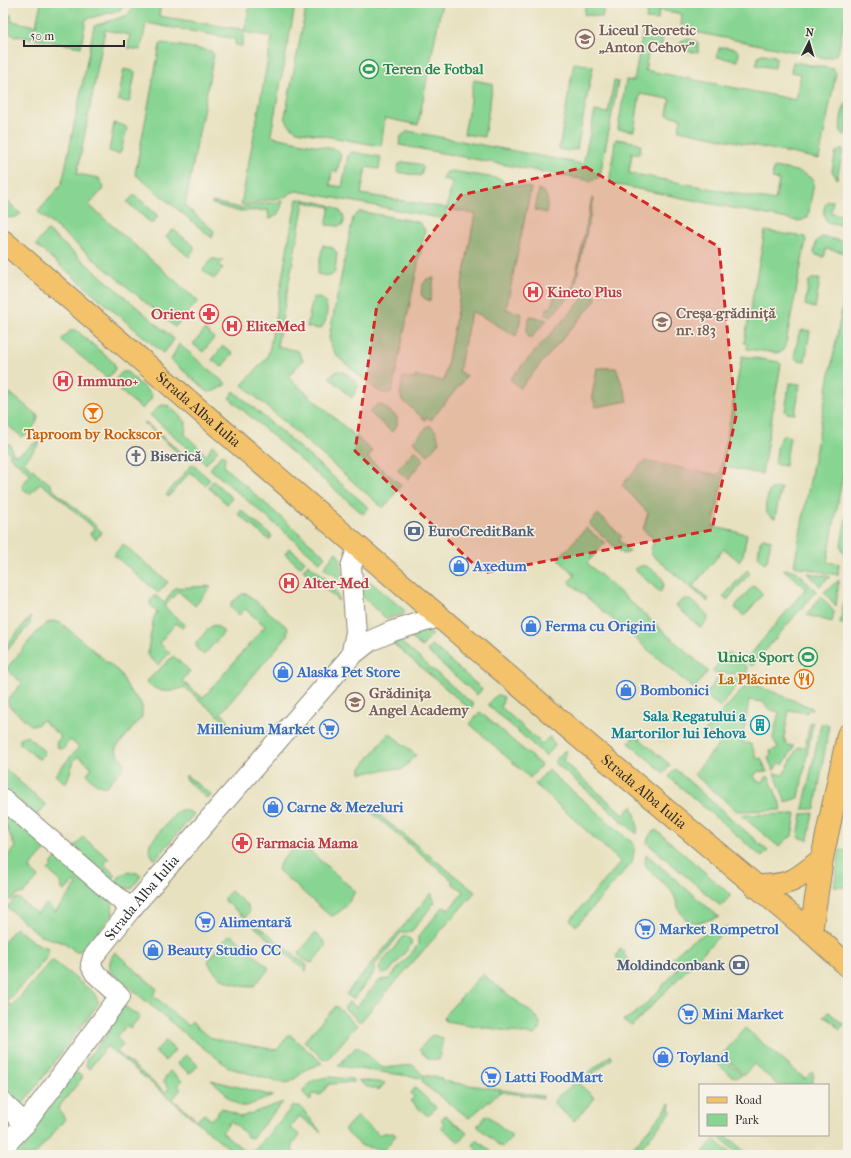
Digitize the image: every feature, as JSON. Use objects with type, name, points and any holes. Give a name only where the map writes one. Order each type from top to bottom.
[{"type":"main road","name":"Strada Alba Iulia","points":[[3,241],[439,617],[811,932],[848,966]]},
{"type":"main road","points":[[811,932],[822,859],[848,735]]},
{"type":"main road","points":[[755,886],[776,886],[790,882],[802,876],[822,859]]},
{"type":"street","name":"Strada Alba Iulia","points":[[351,656],[356,632],[351,567],[358,547]]},
{"type":"street","name":"Strada Alba Iulia","points":[[3,1147],[25,1124],[120,996],[95,973],[91,965],[92,957],[131,909],[351,656],[370,641],[393,631],[439,617]]},
{"type":"street","points":[[3,799],[131,909]]},
{"type":"street","points":[[3,1102],[25,1124]]},
{"type":"highlighted area","points":[[586,167],[719,247],[736,416],[712,530],[483,573],[355,451],[377,305],[461,195]]},
{"type":"green space","points":[[41,3],[126,3],[120,10],[86,19],[81,47],[12,35],[5,25],[3,13],[12,15],[11,21],[36,26]]},
{"type":"green space","points":[[135,3],[161,3],[159,16],[245,30],[250,3],[293,3],[295,6],[271,134],[274,137],[338,150],[341,154],[337,172],[332,171],[330,185],[342,187],[348,156],[353,152],[381,157],[379,169],[366,167],[361,194],[447,208],[452,181],[442,179],[447,172],[452,171],[501,179],[504,183],[531,188],[506,309],[522,314],[516,336],[478,314],[471,312],[459,371],[467,376],[431,420],[427,417],[425,420],[402,400],[400,394],[403,377],[415,379],[415,376],[444,381],[475,214],[447,209],[445,219],[297,191],[290,193],[285,197],[241,205],[272,37],[244,32],[242,46],[235,45],[235,39],[146,23],[141,50],[128,48],[130,35],[105,30],[77,174],[99,178],[104,188],[89,205],[198,301],[175,327],[38,212],[61,185],[94,26],[128,15]]},
{"type":"green space","points":[[307,3],[442,3],[418,125],[385,118],[381,146],[297,131],[289,125],[285,116]]},
{"type":"green space","points":[[586,3],[605,3],[602,17],[584,14]]},
{"type":"green space","points":[[649,3],[848,4],[838,53],[826,58],[689,31],[681,25],[682,14],[659,10],[658,20],[646,19]]},
{"type":"green space","points":[[643,32],[657,35],[662,42],[662,46],[650,44],[645,70],[796,100],[801,74],[791,72],[793,62],[833,69],[836,73],[819,159],[679,130],[681,118],[667,115],[670,99],[640,94],[634,131],[618,129],[626,80],[634,81]]},
{"type":"green space","points":[[687,39],[698,43],[698,53],[680,49],[680,43],[682,40]]},
{"type":"green space","points":[[162,43],[211,51],[214,54],[185,206],[214,231],[212,238],[135,174],[160,45]]},
{"type":"green space","points":[[724,47],[736,49],[739,52],[738,61],[717,57],[719,48]]},
{"type":"green space","points":[[763,54],[775,56],[775,68],[756,65],[759,55]]},
{"type":"green space","points":[[574,63],[593,66],[577,149],[568,151],[559,149]]},
{"type":"green space","points":[[124,69],[135,73],[130,101],[128,102],[118,100]]},
{"type":"green space","points":[[474,80],[493,84],[484,137],[464,134]]},
{"type":"green space","points":[[614,81],[618,82],[600,176],[592,181],[399,145],[401,136],[408,131],[583,164],[595,111],[608,113]]},
{"type":"green space","points":[[848,101],[848,120],[845,135],[842,134],[840,126],[841,117]]},
{"type":"green space","points":[[114,123],[127,128],[121,152],[119,154],[109,151]]},
{"type":"green space","points":[[616,139],[639,143],[641,146],[639,154],[632,153],[629,173],[775,201],[779,180],[772,179],[774,167],[802,173],[811,178],[814,182],[808,217],[797,221],[613,184],[610,181],[610,177]]},
{"type":"green space","points":[[843,149],[837,179],[832,171],[836,152]]},
{"type":"green space","points":[[404,162],[418,164],[423,167],[421,176],[397,172],[399,164]]},
{"type":"green space","points":[[539,189],[547,196],[548,202],[546,213],[535,210]]},
{"type":"green space","points":[[133,196],[136,196],[157,215],[157,218],[152,224],[127,202]]},
{"type":"green space","points":[[3,197],[21,214],[9,218],[5,217],[6,207],[3,204]]},
{"type":"green space","points":[[592,198],[594,198],[574,290],[572,293]]},
{"type":"green space","points":[[297,199],[320,203],[336,208],[341,212],[344,218],[343,225],[326,225],[330,207],[304,202],[277,346],[298,351],[303,360],[288,377],[372,451],[368,458],[401,485],[383,508],[242,385],[266,359],[269,352]]},
{"type":"green space","points":[[283,201],[277,215],[269,219],[268,210],[237,211],[212,204],[212,202],[241,208]]},
{"type":"green space","points":[[828,201],[833,201],[831,213],[848,216],[848,226],[827,222],[824,211]]},
{"type":"green space","points":[[359,212],[419,222],[425,230],[392,391],[387,394],[378,391],[340,359],[333,349],[329,337],[353,218]]},
{"type":"green space","points":[[47,230],[174,339],[163,353],[36,245]]},
{"type":"green space","points":[[174,230],[194,246],[194,249],[189,257],[166,237],[171,231]]},
{"type":"green space","points":[[765,231],[805,237],[806,241],[785,347],[781,352],[776,353],[747,349],[747,344],[744,343]]},
{"type":"green space","points":[[822,237],[848,242],[848,253],[826,249],[824,257],[816,255],[814,253],[816,241]]},
{"type":"green space","points":[[323,245],[333,248],[337,253],[335,272],[331,276],[317,274]]},
{"type":"green space","points":[[212,259],[224,260],[219,265],[223,268],[214,279],[203,270]]},
{"type":"green space","points":[[848,277],[848,447],[827,562],[839,564],[838,575],[794,566]]},
{"type":"green space","points":[[434,278],[430,301],[424,298],[421,294],[422,286],[427,279]]},
{"type":"green space","points":[[812,279],[820,279],[815,308],[805,305],[809,281]]},
{"type":"green space","points":[[555,294],[570,295],[551,316],[545,315],[547,308],[551,308]]},
{"type":"green space","points":[[587,294],[596,297],[595,301],[520,388],[510,379]]},
{"type":"green space","points":[[313,297],[322,299],[326,303],[326,317],[324,324],[320,329],[307,327]]},
{"type":"green space","points":[[530,316],[547,320],[530,339],[526,332]]},
{"type":"green space","points":[[71,330],[76,330],[114,363],[115,369],[110,376],[106,377],[61,340]]},
{"type":"green space","points":[[205,330],[214,338],[203,352],[193,344]]},
{"type":"green space","points":[[804,330],[810,331],[805,361],[797,360],[794,357],[799,334]]},
{"type":"green space","points":[[179,344],[226,384],[215,391],[208,392],[171,360]]},
{"type":"green space","points":[[223,346],[233,353],[222,367],[212,360]]},
{"type":"green space","points":[[742,356],[779,362],[781,364],[762,474],[725,467],[713,527],[747,534],[743,555],[739,561],[724,549],[693,586],[708,598],[708,602],[651,554],[651,549],[655,540],[643,530],[648,513],[622,485],[644,461],[717,475],[720,473]]},
{"type":"green space","points":[[597,368],[616,368],[628,401],[596,407],[592,396]]},
{"type":"green space","points":[[338,371],[344,372],[350,376],[358,386],[352,398],[329,377]]},
{"type":"green space","points":[[123,372],[127,372],[152,395],[151,399],[142,409],[112,384]]},
{"type":"green space","points":[[790,383],[800,384],[795,414],[787,413],[785,411]]},
{"type":"green space","points":[[234,391],[369,508],[363,514],[229,398]]},
{"type":"green space","points":[[10,393],[38,416],[38,419],[32,428],[22,437],[3,421],[3,399]]},
{"type":"green space","points":[[378,404],[382,405],[397,417],[397,425],[392,432],[369,412]]},
{"type":"green space","points":[[162,405],[169,406],[186,422],[185,434],[207,456],[212,445],[218,450],[206,464],[150,415]]},
{"type":"green space","points":[[145,422],[185,456],[184,458],[144,423]]},
{"type":"green space","points":[[429,425],[436,431],[439,442],[428,455],[413,442]]},
{"type":"green space","points":[[784,435],[790,437],[785,466],[775,463],[778,444],[781,437]]},
{"type":"green space","points":[[3,440],[5,445],[10,444],[13,453],[16,455],[34,444],[41,442],[24,462],[52,486],[51,488],[102,532],[96,539],[90,534],[94,528],[40,483],[30,494],[22,488],[31,474],[10,457],[10,453],[3,447]]},
{"type":"green space","points":[[415,450],[424,459],[408,479],[397,470]]},
{"type":"green space","points":[[222,454],[225,456],[224,467],[325,556],[320,562],[210,469]]},
{"type":"green space","points":[[192,464],[210,480],[205,485],[190,472],[168,497],[166,495]]},
{"type":"green space","points":[[213,481],[232,498],[227,504],[208,487]]},
{"type":"green space","points":[[781,488],[775,518],[767,514],[766,503],[769,491],[771,489]]},
{"type":"green space","points":[[848,505],[848,544],[846,554],[842,550],[841,545]]},
{"type":"green space","points":[[241,510],[272,536],[269,540],[238,514]]},
{"type":"green space","points":[[598,514],[622,537],[619,540],[630,552],[623,554],[589,524]]},
{"type":"green space","points":[[586,528],[605,543],[587,563],[708,671],[694,689],[569,582],[575,575],[558,559]]},
{"type":"green space","points":[[763,538],[771,540],[767,561],[764,563],[758,556],[760,542]]},
{"type":"green space","points":[[123,544],[168,582],[158,593],[114,555]]},
{"type":"green space","points":[[289,548],[305,561],[300,567],[285,554]]},
{"type":"green space","points":[[336,552],[340,558],[343,581],[324,568]]},
{"type":"green space","points":[[308,564],[331,584],[335,589],[339,601],[303,570]]},
{"type":"green space","points":[[641,566],[646,566],[654,571],[663,580],[663,587],[660,592],[634,569]]},
{"type":"green space","points":[[783,569],[796,571],[816,591],[752,666],[745,661],[806,588]]},
{"type":"green space","points":[[747,570],[750,573],[727,600],[723,597]]},
{"type":"green space","points":[[359,572],[405,612],[387,619],[361,596]]},
{"type":"green space","points":[[808,573],[831,577],[820,586]]},
{"type":"green space","points":[[848,576],[848,623],[840,624]]},
{"type":"green space","points":[[839,580],[836,606],[824,592]]},
{"type":"green space","points":[[211,586],[195,606],[178,591],[164,607],[185,625],[182,628],[176,623],[159,643],[170,653],[158,665],[147,655],[154,617],[157,612],[150,605],[150,601],[155,595],[164,603],[175,588]]},
{"type":"green space","points":[[753,586],[763,594],[744,616],[735,608]]},
{"type":"green space","points":[[242,594],[247,594],[288,628],[287,636],[221,713],[227,718],[229,725],[184,687],[173,691],[164,691],[151,686],[146,682],[173,656],[190,671],[182,681],[203,698],[265,626],[245,609],[239,615],[231,608],[231,603]]},
{"type":"green space","points":[[821,596],[834,612],[832,622],[807,615]]},
{"type":"green space","points":[[686,599],[698,606],[708,617],[707,621],[701,628],[676,606]]},
{"type":"green space","points":[[30,617],[30,624],[3,655],[3,649]]},
{"type":"green space","points":[[52,621],[61,623],[120,673],[131,693],[139,700],[142,706],[142,717],[116,748],[117,753],[124,763],[124,766],[107,786],[98,785],[93,781],[87,774],[92,767],[78,756],[74,761],[66,784],[55,775],[79,747],[70,740],[63,749],[58,748],[56,743],[61,737],[42,720],[37,725],[31,725],[9,706],[8,703],[8,699],[22,683],[7,670],[7,668],[35,634],[47,623]]},
{"type":"green space","points":[[214,625],[224,632],[204,655],[197,649],[196,643],[209,628]]},
{"type":"green space","points":[[426,628],[432,634],[422,647],[404,632]]},
{"type":"green space","points":[[395,637],[474,705],[470,709],[389,640]]},
{"type":"green space","points":[[432,645],[482,689],[477,695],[427,651]]},
{"type":"green space","points":[[729,652],[748,668],[746,674],[715,673],[712,671]]},
{"type":"green space","points":[[717,679],[742,679],[720,707],[705,695]]},
{"type":"green space","points":[[749,682],[812,708],[812,710],[808,709],[807,713],[789,710],[784,738],[787,745],[794,746],[784,764],[779,763],[773,770],[768,758],[771,755],[770,751],[778,748],[773,738],[779,712],[768,709],[763,702],[749,700],[742,742],[751,744],[757,759],[761,758],[767,772],[758,771],[754,776],[757,781],[763,782],[766,777],[769,777],[782,808],[781,810],[737,811],[694,774],[719,744],[705,731]]},
{"type":"green space","points":[[498,695],[504,697],[501,707],[542,744],[549,737],[555,744],[546,756],[488,705],[493,698]]},
{"type":"green space","points":[[480,712],[541,765],[530,778],[470,724]]},
{"type":"green space","points":[[810,722],[813,723],[799,797],[785,803],[774,773],[783,775],[798,747],[805,748]]},
{"type":"green space","points":[[821,724],[829,725],[815,809],[803,809]]},
{"type":"green space","points":[[389,733],[416,755],[402,770],[394,769],[361,773],[361,768]]},
{"type":"green space","points":[[635,735],[670,765],[664,773],[629,743]]},
{"type":"green space","points":[[27,736],[44,751],[44,754],[40,759],[20,744],[20,739]]},
{"type":"green space","points":[[564,751],[567,751],[563,761],[624,815],[632,806],[635,813],[637,834],[554,762]]},
{"type":"green space","points":[[3,767],[46,805],[36,816],[3,787]]},
{"type":"green space","points":[[675,769],[768,851],[762,857],[669,777]]},
{"type":"green space","points":[[548,770],[635,845],[632,863],[576,926],[570,920],[621,862],[535,784]]},
{"type":"green space","points":[[186,775],[211,795],[208,799],[186,780]]},
{"type":"green space","points":[[3,807],[49,846],[29,868],[39,877],[24,893],[16,895],[11,901],[6,896],[3,900],[3,862],[15,847],[3,818]]},
{"type":"green space","points":[[369,807],[475,892],[360,1022],[344,1008],[349,1002],[356,1007],[380,980],[389,979],[418,945],[418,937],[443,907],[449,909],[464,892],[453,884],[452,880],[367,809]]},
{"type":"green space","points":[[180,810],[185,810],[194,814],[156,859],[154,859],[149,851],[150,843]]},
{"type":"green space","points":[[813,813],[808,840],[798,837],[802,814]]},
{"type":"green space","points":[[796,814],[792,836],[779,847],[741,815]]},
{"type":"green space","points":[[656,830],[731,895],[721,906],[647,843],[652,832]]},
{"type":"green space","points":[[83,837],[109,859],[105,865],[115,876],[111,880],[74,848]]},
{"type":"green space","points":[[303,845],[355,891],[346,906],[332,916],[278,870],[280,863],[294,847]]},
{"type":"green space","points":[[840,850],[848,851],[848,888],[834,886]]},
{"type":"green space","points":[[646,854],[719,917],[696,922],[685,919],[680,912],[674,896],[669,888],[646,867]]},
{"type":"green space","points":[[59,855],[112,902],[113,915],[89,941],[84,949],[76,952],[65,943],[41,936],[3,904],[3,902],[8,906],[18,898],[37,914],[46,904],[55,912],[77,885],[73,882],[65,891],[62,890],[61,882],[48,870]]},
{"type":"green space","points":[[129,871],[137,873],[141,876],[132,888],[124,890],[115,883],[120,876]]},
{"type":"green space","points":[[231,891],[248,906],[249,912],[245,918],[223,899]]},
{"type":"green space","points":[[431,893],[435,902],[412,931],[401,933],[374,966],[374,973],[353,999],[346,994]]},
{"type":"green space","points":[[251,920],[307,965],[306,971],[249,922]]},
{"type":"green space","points":[[728,927],[632,1026],[623,1020],[630,1017],[644,1005],[678,969],[675,969],[671,965],[672,961],[675,956],[690,942],[714,931]]},
{"type":"green space","points":[[16,928],[35,942],[49,948],[47,957],[8,1001],[3,997],[3,943]]},
{"type":"green space","points":[[314,934],[325,942],[326,945],[312,963],[304,960],[299,953]]},
{"type":"green space","points":[[232,935],[268,967],[268,970],[253,987],[233,984],[227,981],[216,973],[208,961],[227,937]]},
{"type":"green space","points":[[406,936],[411,940],[411,945],[389,972],[381,972],[379,970],[380,965],[403,937]]},
{"type":"green space","points":[[620,949],[624,951],[624,955],[638,967],[643,964],[644,966],[637,973],[634,973],[619,962],[616,956]]},
{"type":"green space","points":[[115,952],[157,989],[153,995],[188,1026],[192,1022],[196,1027],[213,1039],[277,1050],[289,1034],[322,1063],[307,1069],[291,1082],[282,1083],[230,1068],[184,1033],[111,972],[110,962]]},
{"type":"green space","points":[[52,960],[94,993],[99,1003],[22,1105],[3,1088],[3,999],[12,1006]]},
{"type":"green space","points":[[482,974],[537,1017],[541,1028],[539,1031],[533,1035],[445,1021],[444,1016]]},
{"type":"green space","points":[[124,1006],[140,1017],[130,1028],[127,1026],[116,1037],[123,1044],[117,1052],[165,1092],[169,1088],[164,1082],[170,1071],[182,1081],[178,1086],[181,1089],[173,1099],[197,1120],[204,1114],[211,1120],[222,1108],[241,1117],[283,1102],[252,1138],[246,1137],[247,1135],[231,1121],[222,1132],[246,1152],[253,1152],[293,1106],[300,1106],[321,1132],[299,1116],[290,1128],[300,1135],[295,1143],[292,1142],[293,1152],[297,1155],[237,1155],[107,1046],[89,1069],[86,1066],[86,1060],[111,1029],[109,1026]]},
{"type":"green space","points":[[336,1006],[357,1025],[327,1060],[321,1057],[304,1041]]},
{"type":"green space","points":[[829,1012],[844,1025],[839,1030],[835,1023],[824,1016]]},
{"type":"green space","points":[[745,1028],[805,1079],[812,1072],[814,1075],[811,1084],[777,1084],[754,1064],[744,1075],[722,1055]]},
{"type":"green space","points":[[432,1035],[443,1038],[439,1060],[429,1059],[419,1050]]},
{"type":"green space","points":[[165,1041],[175,1050],[165,1061],[155,1052]]},
{"type":"green space","points":[[357,1046],[383,1068],[413,1065],[423,1075],[442,1078],[442,1081],[543,1096],[543,1098],[500,1092],[469,1118],[422,1083],[423,1078],[338,1066]]},
{"type":"green space","points":[[186,1055],[198,1065],[189,1073],[177,1063]]},
{"type":"green space","points":[[611,1055],[612,1059],[579,1084],[595,1098],[574,1121],[555,1105],[554,1102],[556,1098]]},
{"type":"green space","points":[[720,1056],[742,1075],[738,1077],[731,1076],[716,1062]]},
{"type":"green space","points":[[77,1073],[83,1077],[58,1108],[65,1119],[35,1155],[9,1155],[38,1124],[51,1099],[71,1074]]},
{"type":"green space","points":[[330,1077],[352,1079],[354,1082],[329,1084],[320,1095],[313,1094],[310,1101],[303,1092],[307,1085],[318,1079]]},
{"type":"green space","points":[[211,1080],[273,1096],[247,1106],[240,1106],[225,1095],[226,1093]]},
{"type":"green space","points":[[358,1080],[385,1083],[379,1090],[365,1086]]},
{"type":"green space","points":[[415,1088],[436,1107],[428,1116],[410,1101],[414,1097],[411,1093]]},
{"type":"green space","points":[[669,1103],[671,1112],[635,1155],[627,1155],[666,1109]]},
{"type":"green space","points":[[445,1115],[467,1133],[459,1142],[441,1127],[444,1123],[441,1120]]},
{"type":"green space","points":[[487,1115],[511,1135],[511,1138],[503,1147],[478,1127]]},
{"type":"green space","points":[[357,1116],[380,1135],[382,1133],[390,1134],[391,1132],[396,1135],[384,1150],[362,1146],[344,1130]]},
{"type":"green space","points":[[718,1136],[726,1136],[742,1149],[746,1155],[739,1155]]},
{"type":"green space","points":[[714,1139],[731,1154],[733,1155],[701,1155]]},
{"type":"green space","points":[[477,1140],[495,1155],[475,1155],[473,1153],[477,1149],[473,1145]]},
{"type":"place","name":"Liceul Teoretic „Anton Cehov”","points":[[585,39]]},
{"type":"place","name":"Teren de Fotbal","points":[[369,69]]},
{"type":"place","name":"Kineto Plus","points":[[533,292]]},
{"type":"place","name":"Orient","points":[[209,314]]},
{"type":"place","name":"Creșa-grădiniță nr. 183","points":[[662,322]]},
{"type":"place","name":"EliteMed","points":[[232,326]]},
{"type":"place","name":"Immuno+","points":[[63,381]]},
{"type":"place","name":"Taproom by Rockscor","points":[[93,413]]},
{"type":"place","name":"Biserică","points":[[136,456]]},
{"type":"place","name":"EuroCreditBank","points":[[414,531]]},
{"type":"place","name":"Axedum","points":[[459,566]]},
{"type":"place","name":"Alter-Med","points":[[289,583]]},
{"type":"place","name":"Ferma cu Origini","points":[[531,626]]},
{"type":"place","name":"Unica Sport","points":[[808,657]]},
{"type":"place","name":"Alaska Pet Store","points":[[283,672]]},
{"type":"place","name":"La Plăcinte","points":[[804,679]]},
{"type":"place","name":"Bombonici","points":[[626,690]]},
{"type":"place","name":"Grădinița Angel Academy","points":[[355,702]]},
{"type":"place","name":"Sala Regatului a Martorilor lui Iehova","points":[[760,725]]},
{"type":"place","name":"Millenium Market","points":[[329,729]]},
{"type":"place","name":"Carne & Mezeluri","points":[[273,807]]},
{"type":"place","name":"Farmacia Mama","points":[[242,843]]},
{"type":"place","name":"Alimentară","points":[[205,922]]},
{"type":"place","name":"Market Rompetrol","points":[[645,929]]},
{"type":"place","name":"Beauty Studio CC","points":[[153,950]]},
{"type":"place","name":"Moldindconbank","points":[[739,965]]},
{"type":"place","name":"Mini Market","points":[[688,1014]]},
{"type":"place","name":"Toyland","points":[[663,1057]]},
{"type":"place","name":"Latti FoodMart","points":[[491,1077]]}]
